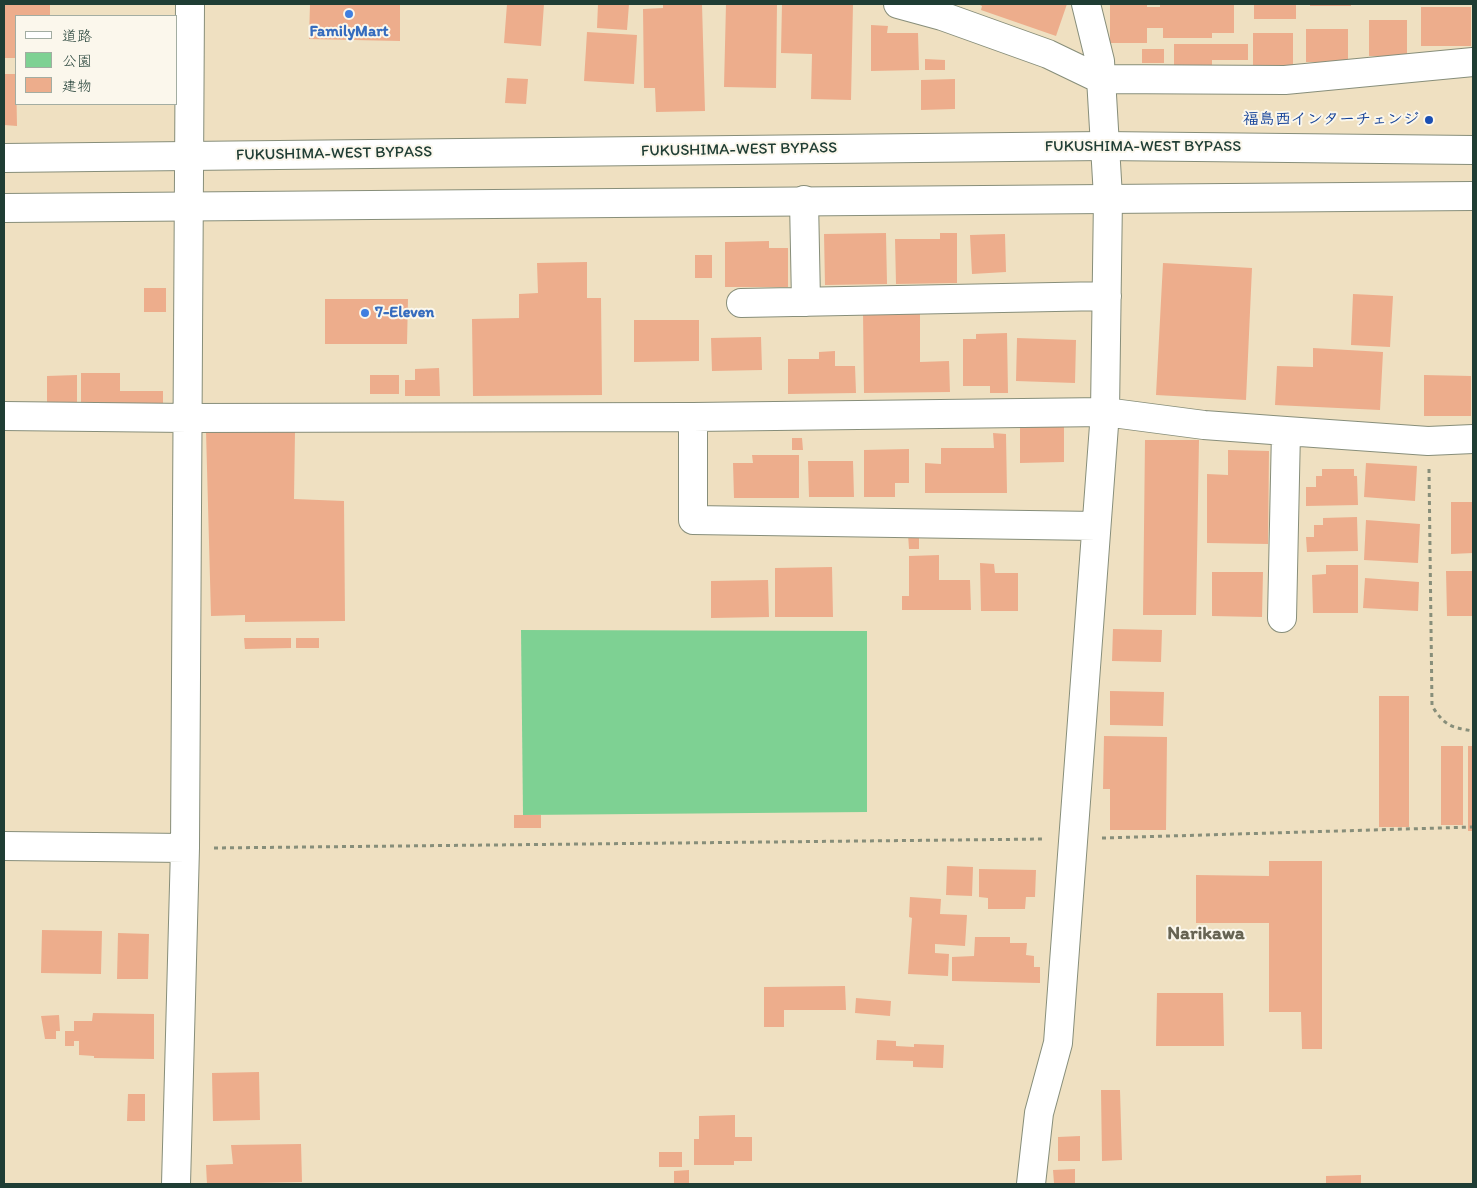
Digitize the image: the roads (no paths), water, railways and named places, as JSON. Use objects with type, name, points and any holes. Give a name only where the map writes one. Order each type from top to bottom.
[{"type":"main road","points":[[176,1184],[185,848],[186,418],[190,4]]},
{"type":"main road","points":[[898,4],[942,16],[1048,54],[1100,70],[1285,80],[1473,62]]},
{"type":"main road","points":[[1031,1184],[1039,1113],[1058,1043],[1105,412],[1108,197],[1103,146],[1100,70],[1086,4]]},
{"type":"main road","points":[[1433,151],[1473,143]]},
{"type":"main road","name":"FUKUSHIMA-WEST BYPASS","points":[[4,158],[1103,146],[1473,150]]},
{"type":"main road","points":[[4,208],[1108,197],[1473,196]]},
{"type":"main road","points":[[804,200],[806,302]]},
{"type":"main road","points":[[740,303],[1107,296]]},
{"type":"main road","points":[[4,416],[186,418],[693,417],[1105,412],[1204,425],[1428,441],[1473,440]]},
{"type":"main road","points":[[693,417],[693,520],[1096,526]]},
{"type":"main road","points":[[1282,618],[1286,431]]},
{"type":"main road","points":[[4,846],[185,848]]},
{"type":"place","name":"FamilyMart","points":[[349,14]]},
{"type":"place","name":"福島西インターチェンジ","points":[[1429,120]]},
{"type":"place","name":"7-Eleven","points":[[365,313]]},
{"type":"district","name":"Narikawa","points":[[1206,934]]}]
